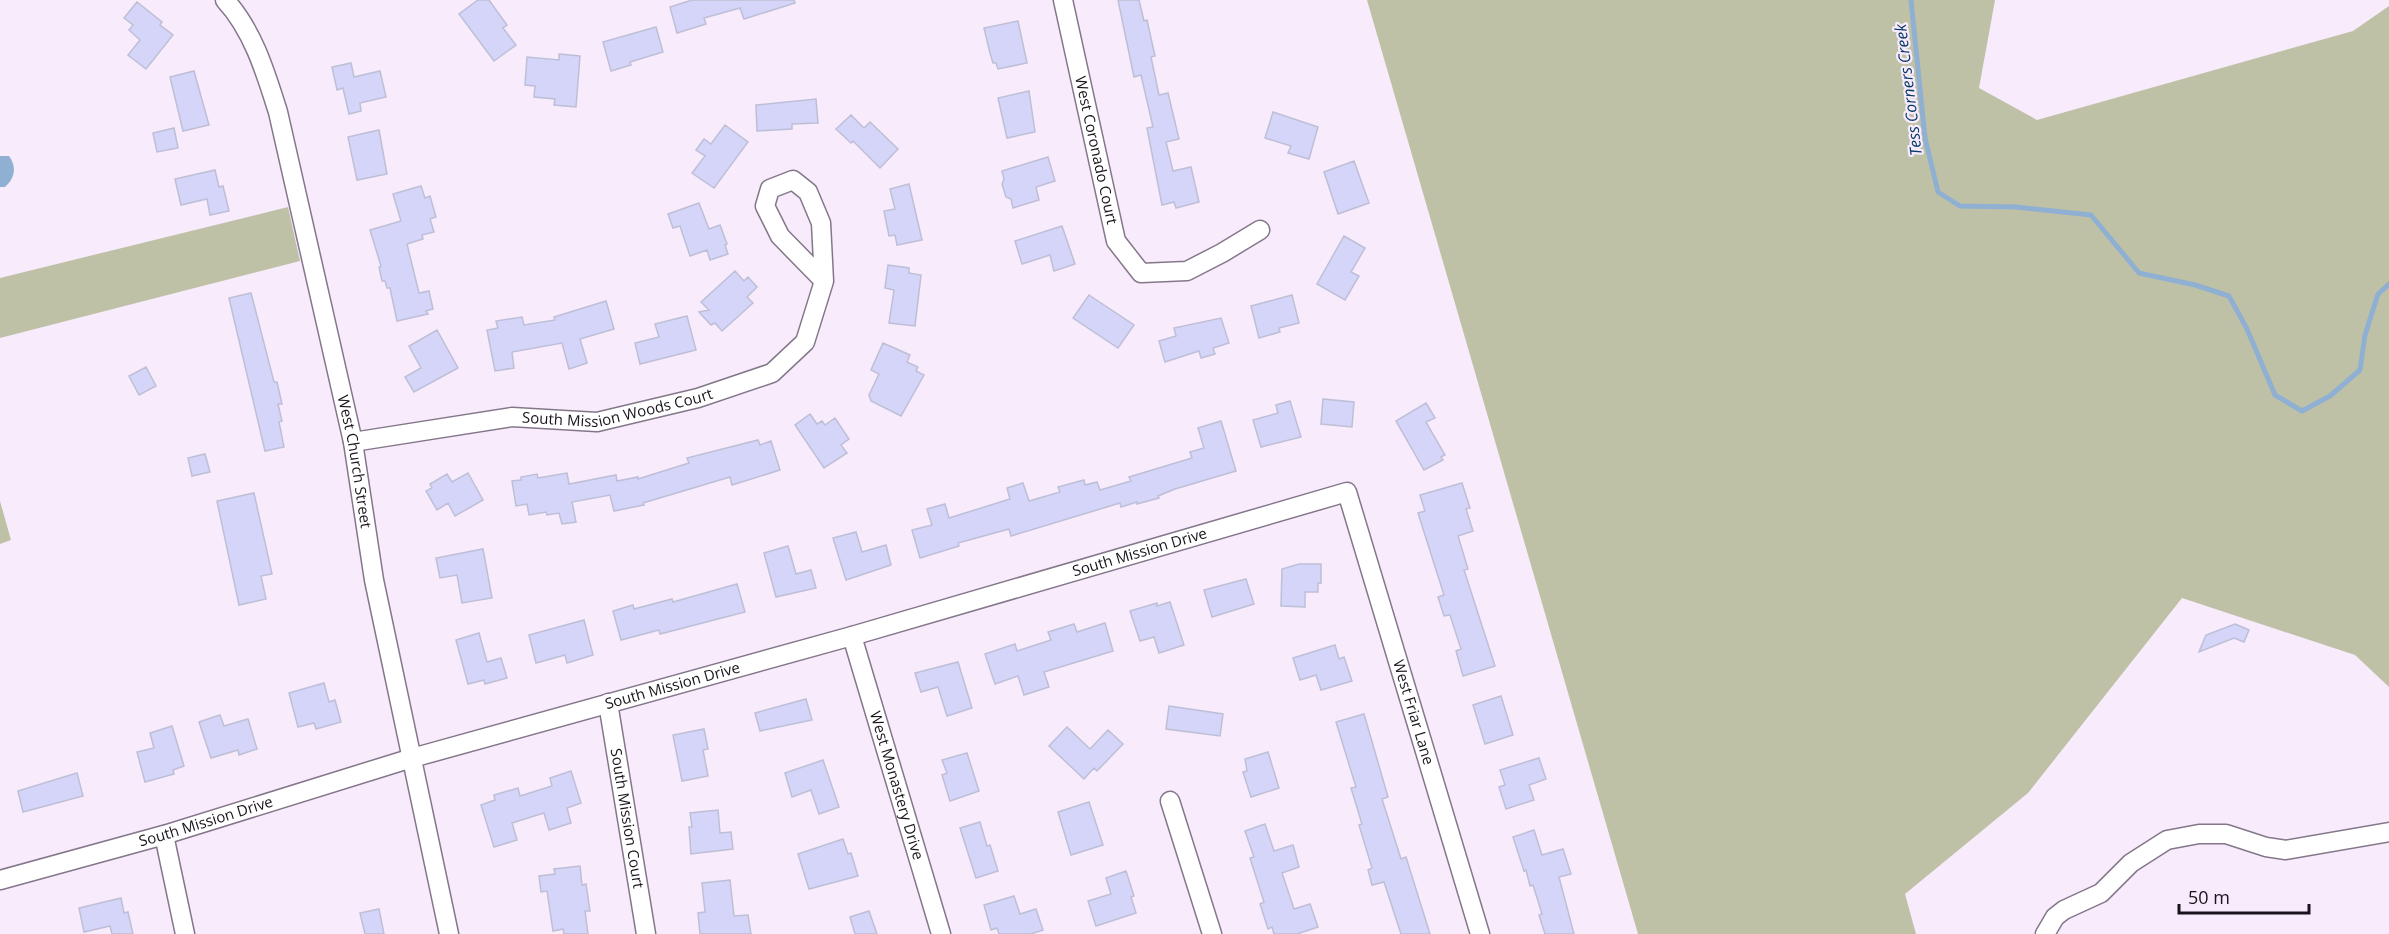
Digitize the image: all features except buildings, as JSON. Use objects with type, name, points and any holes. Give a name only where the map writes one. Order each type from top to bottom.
[{"type":"street","name":"West Church Street","points":[[225,0],[249,37],[266,75],[278,112],[352,442],[374,580],[449,934]]},
{"type":"street","name":"West Coronado Court","points":[[1063,0],[1116,242],[1141,273],[1187,271],[1260,230]]},
{"type":"street","name":"South Mission Woods Court","points":[[352,442],[512,417],[597,422],[698,398],[772,373],[805,342],[824,281],[821,223],[808,192],[793,180],[770,189],[765,206],[780,236],[824,281]]},
{"type":"street","name":"South Mission Drive","points":[[0,880],[164,835],[412,758],[852,636],[1347,492]]},
{"type":"street","name":"West Friar Lane","points":[[1347,492],[1480,934]]},
{"type":"street","name":"West Monastery Drive","points":[[852,636],[941,934]]},
{"type":"street","name":"South Mission Court","points":[[608,703],[646,934]]},
{"type":"street","points":[[1170,801],[1212,934]]},
{"type":"street","points":[[2045,934],[2055,917],[2064,909],[2101,893],[2131,863],[2167,840],[2199,834],[2226,834],[2265,847],[2286,850],[2389,832]]},
{"type":"street","points":[[164,835],[185,934]]},
{"type":"green space","points":[[1367,0],[1995,0],[1979,88],[2037,120],[2353,31],[2389,6],[2389,687],[2355,655],[2182,598],[2028,793],[1905,894],[1916,934],[1638,934]]},
{"type":"green space","points":[[288,207],[300,261],[0,338],[0,278]]},
{"type":"green space","points":[[0,501],[11,540],[0,544]]},
{"type":"water","points":[[0,156],[9,156],[14,168],[13,176],[5,187],[0,187]]},
{"type":"waterway","name":"Tess Corners Creek","points":[[1911,0],[1925,138],[1938,192],[1960,206],[2016,207],[2091,215],[2139,273],[2195,285],[2229,296],[2247,329],[2275,395],[2302,411],[2330,396],[2360,370],[2365,335],[2378,294],[2389,284]]}]
